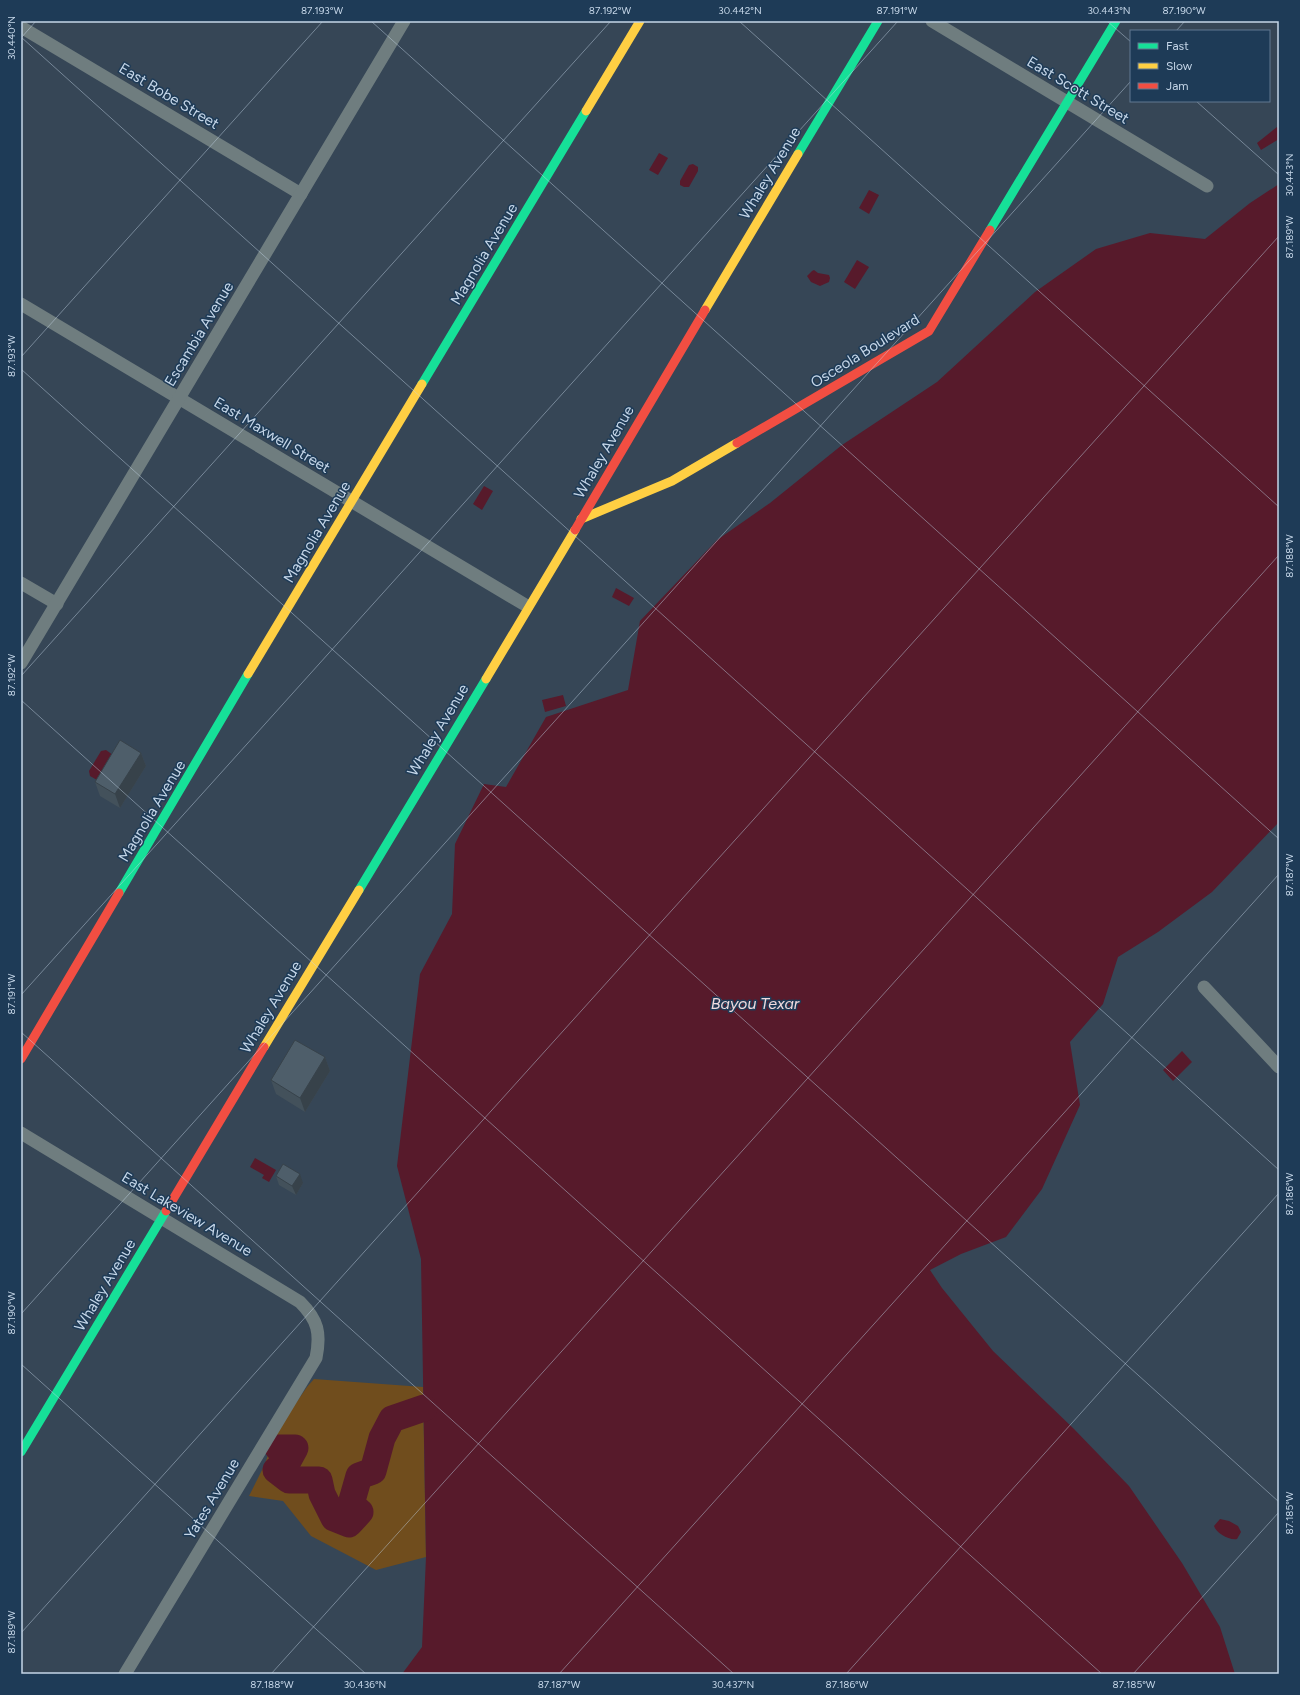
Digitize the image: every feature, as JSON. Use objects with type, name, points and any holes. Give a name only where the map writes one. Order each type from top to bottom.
[{"type":"street","name":"Escambia Avenue","points":[[21,663],[404,21]]},
{"type":"street","name":"Magnolia Avenue","points":[[21,1059],[351,501],[640,21]]},
{"type":"street","name":"Whaley Avenue","points":[[21,1452],[477,694],[527,606],[581,519],[878,21]]},
{"type":"street","name":"East Scott Street","points":[[932,21],[1207,186]]},
{"type":"street","points":[[1068,102],[1116,21]]},
{"type":"street","name":"East Bobe Street","points":[[23,26],[301,194]]},
{"type":"street","name":"Osceola Boulevard","points":[[581,519],[672,481],[929,331],[1068,102]]},
{"type":"street","name":"East Maxwell Street","points":[[21,304],[527,606]]},
{"type":"street","points":[[21,582],[57,604]]},
{"type":"street","points":[[1204,987],[1279,1067]]},
{"type":"street","name":"East Lakeview Avenue","points":[[21,1134],[300,1302],[310,1312],[316,1323],[319,1338]]},
{"type":"street","name":"Yates Avenue","points":[[125,1674],[316,1358],[319,1338]]},
{"type":"shaded area","points":[[314,1379],[423,1387],[426,1557],[376,1570],[311,1536],[283,1501],[249,1496],[265,1464],[275,1433]]},
{"type":"water","points":[[1277,127],[1279,130],[1279,139],[1261,150],[1257,143]]},
{"type":"water","points":[[659,153],[668,158],[658,175],[649,170]]},
{"type":"water","points":[[693,164],[698,167],[698,171],[689,187],[680,185],[680,181],[689,165]]},
{"type":"water","name":"Bayou Texar","points":[[1279,184],[1279,822],[1212,892],[1158,932],[1118,957],[1103,1004],[1070,1042],[1080,1105],[1042,1189],[1006,1237],[961,1254],[930,1270],[942,1288],[993,1351],[1074,1429],[1129,1486],[1182,1563],[1220,1627],[1235,1674],[402,1674],[422,1647],[426,1557],[421,1259],[397,1166],[420,974],[452,914],[455,844],[484,784],[506,787],[546,717],[628,690],[640,621],[717,540],[770,503],[842,445],[937,382],[1035,292],[1096,249],[1150,233],[1205,239],[1250,203]]},
{"type":"water","points":[[869,190],[879,195],[869,214],[859,208]]},
{"type":"water","points":[[857,260],[869,267],[855,289],[844,282]]},
{"type":"water","points":[[814,270],[818,273],[829,275],[829,282],[820,286],[811,282],[807,276]]},
{"type":"water","points":[[484,486],[493,491],[482,510],[473,504]]},
{"type":"water","points":[[616,588],[634,598],[629,606],[612,597]]},
{"type":"water","points":[[563,695],[566,706],[545,712],[542,700]]},
{"type":"water","points":[[106,750],[113,755],[97,780],[90,776],[89,771],[101,751]]},
{"type":"water","points":[[1182,1051],[1192,1062],[1173,1081],[1163,1070]]},
{"type":"water","points":[[255,1158],[276,1170],[269,1182],[262,1178],[264,1175],[250,1167]]},
{"type":"water","points":[[1220,1519],[1229,1521],[1238,1526],[1241,1532],[1237,1539],[1227,1538],[1215,1529],[1214,1526]]},
{"type":"building","points":[[120,740],[141,753],[115,794],[95,782]]},
{"type":"building","points":[[295,1040],[325,1057],[300,1098],[271,1080]]},
{"type":"building","points":[[283,1164],[300,1174],[292,1186],[276,1176]]},
{"type":"waterway","points":[[278,1448],[295,1448],[289,1459],[276,1470],[289,1480],[319,1480],[322,1494],[334,1518],[349,1524],[360,1512],[351,1504],[359,1476],[373,1471],[382,1438],[392,1419],[424,1408]]},
{"type":"traffic: fast","points":[[798,154],[878,21]]},
{"type":"traffic: fast","points":[[990,230],[1116,21]]},
{"type":"traffic: fast","points":[[422,384],[586,111]]},
{"type":"traffic: fast","points":[[119,893],[248,674]]},
{"type":"traffic: fast","points":[[359,890],[486,679]]},
{"type":"traffic: fast","points":[[21,1452],[166,1211]]},
{"type":"traffic: slow","points":[[586,111],[640,21]]},
{"type":"traffic: slow","points":[[705,310],[798,154]]},
{"type":"traffic: slow","points":[[248,674],[422,384]]},
{"type":"traffic: slow","points":[[581,519],[672,481],[737,443]]},
{"type":"traffic: slow","points":[[486,679],[575,530]]},
{"type":"traffic: slow","points":[[264,1047],[359,890]]},
{"type":"traffic: jam","points":[[737,443],[929,331],[990,230]]},
{"type":"traffic: jam","points":[[575,530],[705,310]]},
{"type":"traffic: jam","points":[[21,1059],[119,893]]},
{"type":"traffic: jam","points":[[166,1211],[264,1047]]}]
